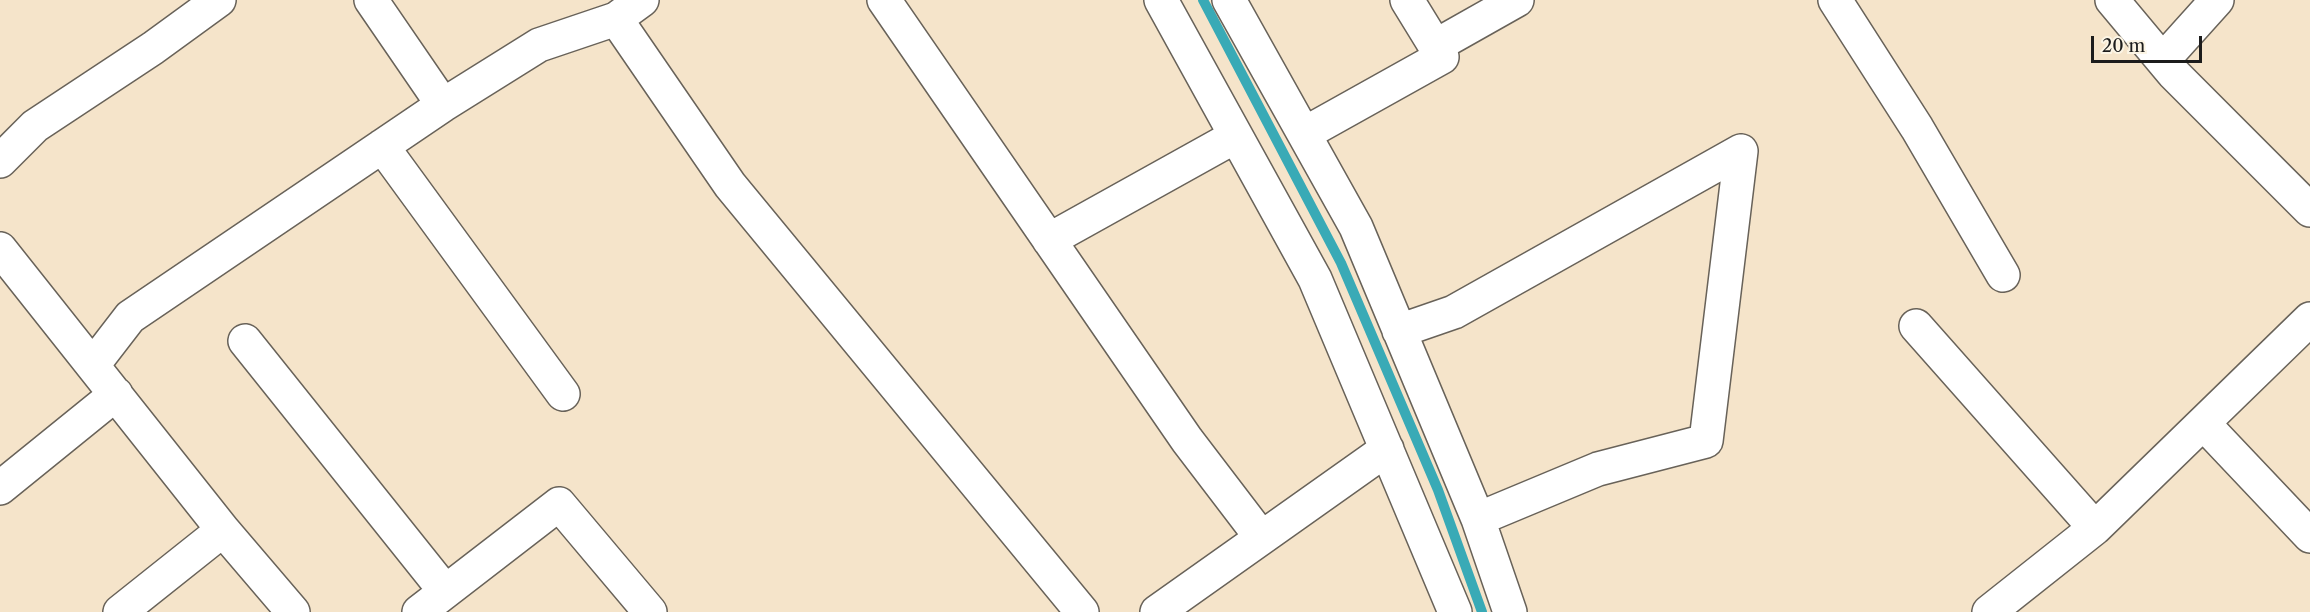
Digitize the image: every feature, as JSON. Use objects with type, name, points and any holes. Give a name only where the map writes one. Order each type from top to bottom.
[{"type":"street","points":[[0,160],[35,126],[153,48],[219,0]]},
{"type":"street","points":[[371,0],[443,105]]},
{"type":"street","points":[[93,365],[130,317],[443,105],[539,45],[616,20],[642,0]]},
{"type":"street","points":[[884,0],[1187,440],[1261,537]]},
{"type":"street","points":[[1161,0],[1315,279],[1455,612]]},
{"type":"street","points":[[1229,0],[1356,227],[1478,519],[1510,612]]},
{"type":"street","points":[[1407,0],[1442,57]]},
{"type":"street","points":[[1442,57],[1439,44],[1517,0]]},
{"type":"street","points":[[1836,0],[1917,128],[2003,275]]},
{"type":"street","points":[[2112,0],[2163,60],[2310,210]]},
{"type":"street","points":[[2163,60],[2217,0]]},
{"type":"street","points":[[616,20],[730,185],[1082,612]]},
{"type":"street","points":[[1304,134],[1442,57]]},
{"type":"street","points":[[1049,240],[1236,136]]},
{"type":"street","points":[[382,146],[563,394]]},
{"type":"street","points":[[1399,332],[1454,312],[1741,151],[1706,441],[1598,469],[1478,519]]},
{"type":"street","points":[[0,249],[223,530],[293,612]]},
{"type":"street","points":[[1989,612],[2095,528],[2310,319]]},
{"type":"street","points":[[1916,326],[2095,528]]},
{"type":"street","points":[[245,341],[445,591]]},
{"type":"street","points":[[0,488],[116,394]]},
{"type":"street","points":[[2204,424],[2310,536]]},
{"type":"street","points":[[1157,612],[1387,449]]},
{"type":"street","points":[[418,612],[560,504],[650,612]]},
{"type":"street","points":[[120,612],[223,530]]},
{"type":"waterway","points":[[1203,0],[1341,263],[1438,490],[1482,612]]}]
